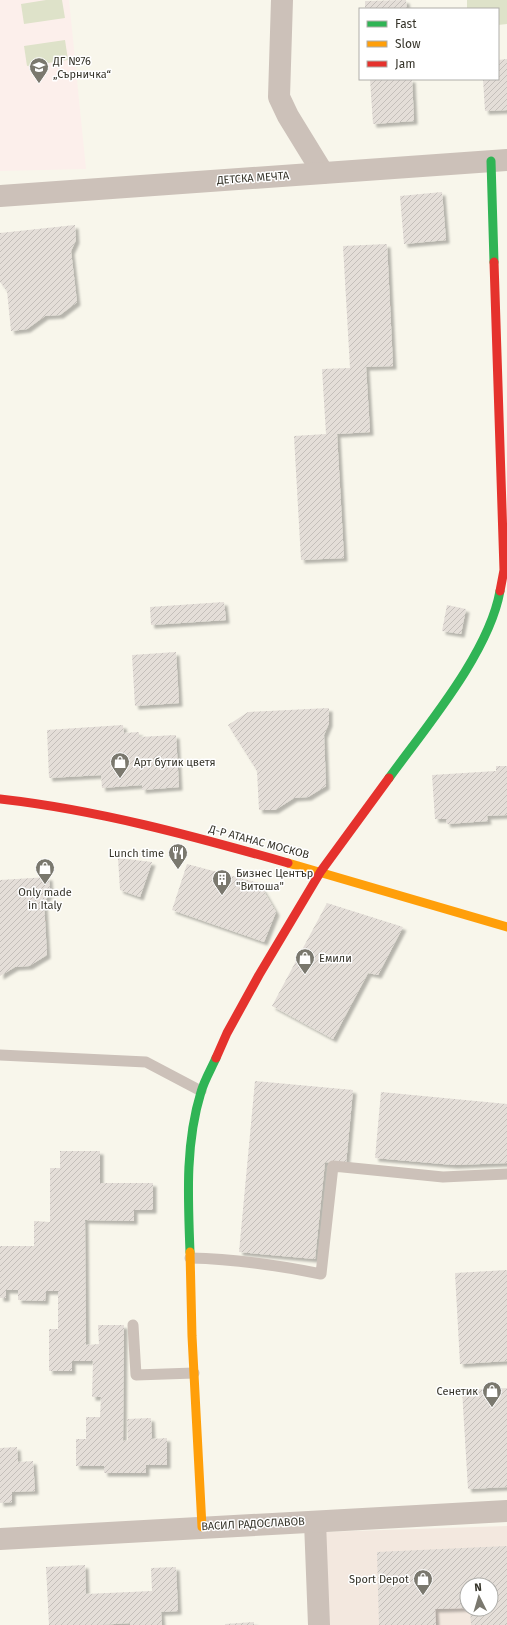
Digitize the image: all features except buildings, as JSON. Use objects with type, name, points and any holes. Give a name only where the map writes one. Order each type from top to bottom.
[{"type":"street","points":[[282,0],[279,98],[288,116],[323,172]]},
{"type":"street","points":[[202,1527],[194,1373],[188,1191],[191,1133],[201,1091],[227,1033],[252,988],[321,871],[452,690],[484,640],[499,598],[504,570],[499,160]]},
{"type":"street","name":"ДЕТСКА МЕЧТА","points":[[0,196],[499,160]]},
{"type":"street","name":"Д-Р АТАНАС МОСКОВ","points":[[0,799],[38,802],[113,817],[321,871],[507,927]]},
{"type":"street","name":"ВАСИЛ РАДОСЛАВОВ","points":[[0,1539],[507,1511]]},
{"type":"street","points":[[315,1522],[319,1625]]},
{"type":"lane","points":[[0,1055],[146,1062],[201,1091]]},
{"type":"lane","points":[[190,1258],[230,1259],[270,1264],[321,1274],[333,1166],[443,1177],[507,1174]]},
{"type":"lane","points":[[134,1325],[136,1375],[194,1373]]},
{"type":"shaded area","name":"ДГ №76 „Сърничка“","points":[[0,0],[69,0],[86,169],[0,171]]},
{"type":"shaded area","points":[[507,1526],[507,1625],[319,1625],[323,1532]]},
{"type":"green space","points":[[46,0],[62,0],[65,18],[24,24],[21,4]]},
{"type":"green space","points":[[467,0],[507,0],[507,24],[499,25],[499,8],[467,8]]},
{"type":"green space","points":[[65,40],[68,60],[27,66],[24,46]]},
{"type":"traffic: fast","points":[[491,161],[494,262]]},
{"type":"traffic: fast","points":[[389,778],[437,713],[470,664],[494,615],[500,591]]},
{"type":"traffic: fast","points":[[190,1252],[188,1191],[192,1131],[202,1088],[216,1058]]},
{"type":"traffic: slow","points":[[288,863],[507,927]]},
{"type":"traffic: slow","points":[[190,1252],[192,1336],[202,1527]]},
{"type":"traffic: jam","points":[[494,262],[504,570],[500,591]]},
{"type":"traffic: jam","points":[[216,1058],[227,1033],[259,975],[321,871],[389,778]]},
{"type":"traffic: jam","points":[[0,799],[109,817],[217,843],[288,863]]},
{"type":"place","name":"ДГ №76 „Сърничка“","points":[[39,84]]},
{"type":"place","name":"Арт бутик цветя","points":[[120,779]]},
{"type":"place","name":"Lunch time","points":[[178,870]]},
{"type":"place","name":"Only made in Italy","points":[[45,885]]},
{"type":"place","name":"Бизнес Център \"Витоша\"","points":[[222,896]]},
{"type":"place","name":"Емили","points":[[305,975]]},
{"type":"place","name":"Сенетик","points":[[492,1408]]},
{"type":"place","name":"Sport Depot","points":[[423,1596]]}]
